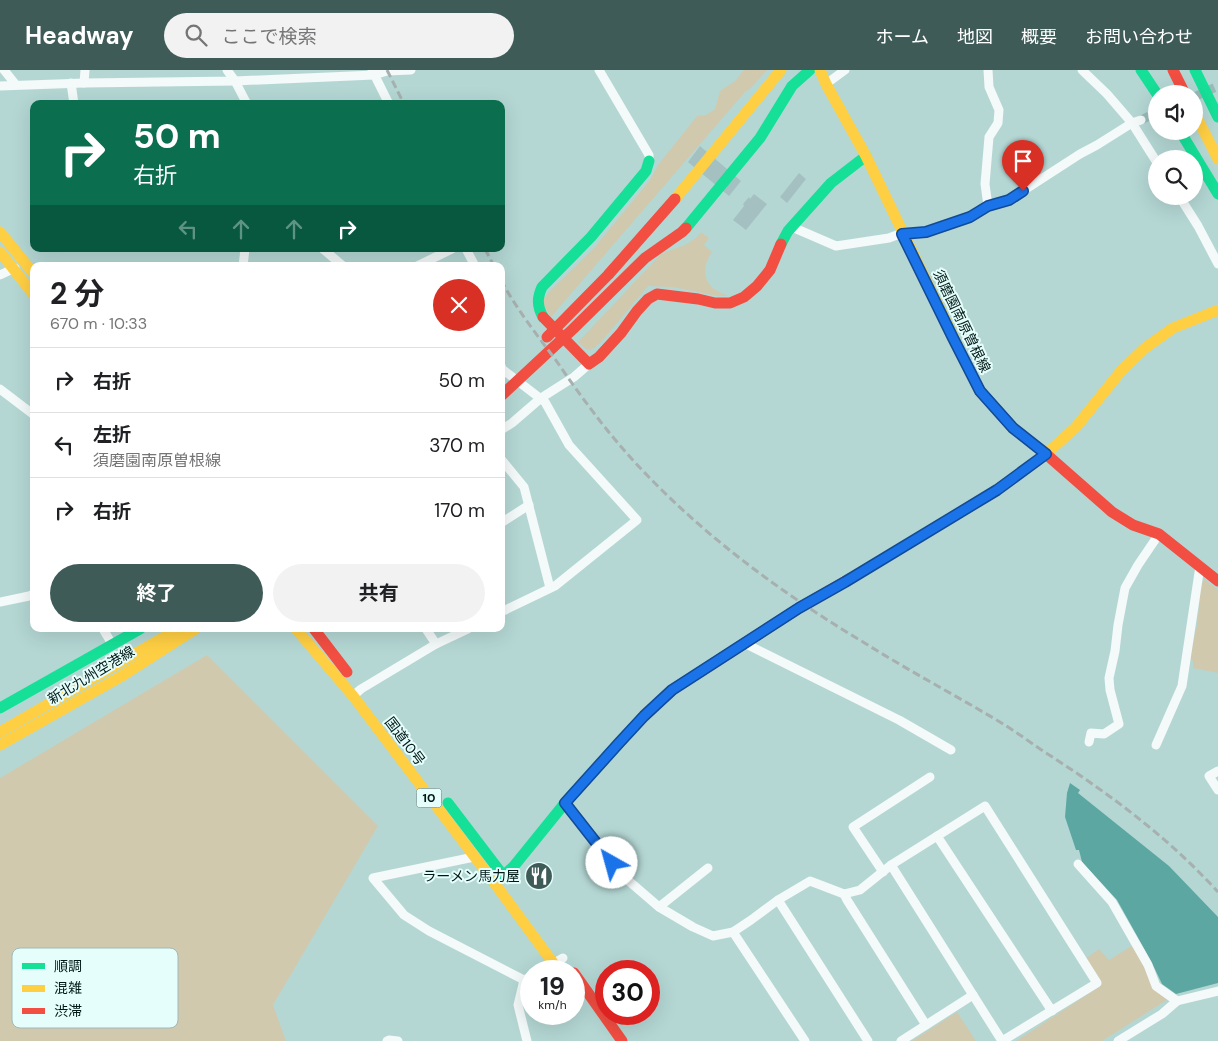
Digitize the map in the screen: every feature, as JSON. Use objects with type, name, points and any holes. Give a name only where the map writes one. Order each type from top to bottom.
[{"type":"main road","points":[[505,392],[645,258],[682,232],[760,138],[792,86],[810,70]]},
{"type":"main road","name":"須磨園南原曽根線","points":[[820,70],[866,156],[902,234],[980,391],[1013,428],[1046,454],[1112,512],[1133,525],[1160,534],[1218,581]]},
{"type":"main road","points":[[1141,70],[1151,85]]},
{"type":"main road","points":[[1173,70],[1180,85]]},
{"type":"main road","points":[[1195,70],[1218,116]]},
{"type":"main road","points":[[542,342],[631,250],[780,71]]},
{"type":"main road","points":[[1203,130],[1218,160]]},
{"type":"main road","points":[[1185,140],[1218,194]]},
{"type":"main road","points":[[649,161],[646,171],[598,230],[542,287],[537,296],[538,307],[542,316],[589,364],[598,358],[621,333],[648,299],[657,294],[715,303],[730,303],[744,297],[757,286],[770,270],[788,231],[831,183],[866,156]]},
{"type":"main road","points":[[0,232],[30,269]]},
{"type":"main road","points":[[0,252],[30,290]]},
{"type":"main road","points":[[498,878],[514,866],[565,803],[644,716],[672,690],[799,608],[997,490],[1046,454],[1076,427],[1121,371],[1145,348],[1174,328],[1218,310]]},
{"type":"main road","points":[[505,377],[515,368]]},
{"type":"main road","name":"新北九州空港線","points":[[5,717],[112,644],[134,632]]},
{"type":"main road","points":[[0,732],[5,717],[149,632]]},
{"type":"main road","points":[[5,717],[172,632]]},
{"type":"main road","name":"新北九州空港線","points":[[0,745],[120,677],[190,632]]},
{"type":"main road","name":"国道10号","points":[[299,632],[402,743]]},
{"type":"main road","name":"国道10号","points":[[316,632],[357,693],[474,857],[498,878]]},
{"type":"main road","name":"国道10号","points":[[444,797],[555,960]]},
{"type":"main road","name":"国道10号","points":[[585,989],[622,1041]]},
{"type":"street","points":[[4,70],[16,85]]},
{"type":"street","points":[[84,82],[85,70]]},
{"type":"street","points":[[227,70],[245,100]]},
{"type":"street","points":[[0,86],[84,82],[235,81],[411,70]]},
{"type":"street","points":[[599,70],[649,155],[649,161]]},
{"type":"street","points":[[826,84],[845,70]]},
{"type":"street","points":[[988,70],[989,87],[999,110],[998,122],[989,137],[985,184],[988,206]]},
{"type":"street","points":[[1082,70],[1136,121],[1150,150]]},
{"type":"street","points":[[373,73],[387,100]]},
{"type":"street","points":[[71,83],[73,100]]},
{"type":"street","points":[[792,227],[836,246],[889,238],[902,234],[926,232],[970,217],[988,206],[1009,200],[1080,154],[1136,121]]},
{"type":"street","points":[[1185,205],[1218,264]]},
{"type":"street","points":[[327,252],[338,262]]},
{"type":"street","points":[[425,262],[446,252]]},
{"type":"street","points":[[0,275],[14,269],[24,261]]},
{"type":"street","points":[[505,427],[541,398],[574,377],[589,364]]},
{"type":"street","points":[[505,371],[546,402],[569,445],[637,520],[555,586],[505,610]]},
{"type":"street","points":[[0,389],[30,413]]},
{"type":"street","points":[[505,464],[524,487],[550,588]]},
{"type":"street","points":[[505,520],[529,505]]},
{"type":"street","points":[[1089,742],[1091,732],[1104,734],[1119,724],[1110,690],[1109,678],[1125,588],[1138,565],[1160,534]]},
{"type":"street","points":[[1156,745],[1182,686],[1200,566]]},
{"type":"street","points":[[0,602],[30,596]]},
{"type":"street","points":[[105,632],[112,644]]},
{"type":"street","points":[[428,632],[436,644]]},
{"type":"street","points":[[357,693],[436,644],[462,632]]},
{"type":"street","points":[[744,643],[899,720],[950,750]]},
{"type":"street","points":[[1218,771],[1209,776],[1218,790]]},
{"type":"street","points":[[883,872],[854,827],[930,777]]},
{"type":"street","points":[[565,803],[623,876],[659,907],[693,927],[713,936],[733,932],[778,900],[810,881],[844,894],[860,890],[891,866],[985,806],[1097,983],[1002,1041],[891,866]]},
{"type":"street","points":[[937,836],[1052,1011]]},
{"type":"street","points":[[474,857],[373,878],[404,915],[429,931],[520,974]]},
{"type":"street","points":[[1078,864],[1112,902],[1148,965],[1156,986],[1177,1001]]},
{"type":"street","points":[[659,907],[708,868]]},
{"type":"street","points":[[844,894],[926,1025]]},
{"type":"street","points":[[778,900],[868,1041]]},
{"type":"street","points":[[733,932],[805,1041]]},
{"type":"street","points":[[1118,1041],[1162,1014],[1177,1001],[1218,991]]},
{"type":"street","points":[[901,1041],[973,995]]},
{"type":"street","points":[[520,999],[518,1004],[520,1012]]},
{"type":"street","points":[[523,1025],[527,1041]]},
{"type":"street","points":[[387,1041],[398,1041]]},
{"type":"shaded area","points":[[744,70],[767,70],[745,92],[551,317],[543,304],[544,298],[594,248],[650,180],[658,165],[697,116],[706,115],[715,109],[720,91],[735,81]]},
{"type":"shaded area","points":[[701,232],[709,238],[704,245],[712,252],[707,261],[705,271],[707,280],[714,289],[728,296],[718,296],[673,287],[648,286],[594,348],[587,349],[578,342],[661,254],[687,244]]},
{"type":"shaded area","points":[[1204,579],[1218,590],[1218,673],[1193,668],[1193,661],[1189,659],[1197,626],[1201,586]]},
{"type":"shaded area","points":[[207,655],[378,826],[273,1005],[286,1041],[0,1041],[0,778]]},
{"type":"shaded area","points":[[1133,945],[1170,998],[1102,1041],[1016,1041],[1102,985],[1085,959],[1099,949],[1109,960]]},
{"type":"shaded area","points":[[957,1012],[976,1041],[912,1041]]},
{"type":"water","points":[[1070,783],[1080,790],[1078,793],[1169,866],[1218,917],[1218,983],[1176,994],[1162,984],[1117,900],[1082,862],[1079,850],[1076,850],[1065,817],[1067,793]]},
{"type":"building","points":[[700,146],[741,181],[729,196],[688,162]]},
{"type":"building","points":[[799,173],[806,179],[787,203],[780,197]]},
{"type":"building","points":[[754,194],[767,204],[746,230],[733,220],[744,206],[743,204]]},
{"type":"tunnel","points":[[1203,93],[1218,86]]},
{"type":"tunnel","points":[[1141,120],[1148,117]]},
{"type":"railway","points":[[387,70],[402,100]]},
{"type":"railway","points":[[487,252],[492,262]]},
{"type":"railway","points":[[505,287],[513,301],[608,432],[669,497],[720,543],[775,585],[833,624],[1001,723],[1090,782],[1178,852],[1218,892]]},
{"type":"traffic: fast","points":[[686,228],[760,138],[792,86],[810,70]]},
{"type":"traffic: fast","points":[[1141,70],[1151,85]]},
{"type":"traffic: fast","points":[[1195,70],[1218,117]]},
{"type":"traffic: fast","points":[[1185,140],[1218,194]]},
{"type":"traffic: fast","points":[[781,244],[788,231],[831,183],[866,156]]},
{"type":"traffic: fast","points":[[543,317],[538,302],[542,287],[591,237],[646,171],[649,161]]},
{"type":"traffic: fast","points":[[0,708],[135,632]]},
{"type":"traffic: fast","points":[[493,881],[503,876],[514,866],[565,803],[642,718]]},
{"type":"traffic: fast","points":[[448,803],[499,870]]},
{"type":"traffic: slow","points":[[675,199],[781,70]]},
{"type":"traffic: slow","points":[[820,70],[866,156],[965,361]]},
{"type":"traffic: slow","points":[[1203,130],[1218,159]]},
{"type":"traffic: slow","points":[[0,232],[30,269]]},
{"type":"traffic: slow","points":[[0,252],[30,290]]},
{"type":"traffic: slow","points":[[851,578],[997,490],[1046,454],[1076,427],[1121,371],[1145,348],[1173,328],[1218,310]]},
{"type":"traffic: slow","points":[[0,732],[173,632]]},
{"type":"traffic: slow","points":[[0,745],[120,677],[190,632]]},
{"type":"traffic: slow","points":[[299,632],[353,696],[551,960]]},
{"type":"traffic: jam","points":[[1173,70],[1180,85]]},
{"type":"traffic: jam","points":[[547,337],[608,275],[675,199]]},
{"type":"traffic: jam","points":[[505,392],[645,258],[686,228]]},
{"type":"traffic: jam","points":[[543,317],[589,364],[599,357],[621,333],[648,299],[657,294],[715,303],[730,303],[744,297],[757,286],[770,270],[781,244]]},
{"type":"traffic: jam","points":[[965,361],[980,391],[1013,428],[1046,454],[1112,512],[1133,525],[1159,534],[1218,581]]},
{"type":"traffic: jam","points":[[642,718],[672,690],[799,608],[851,578]]},
{"type":"traffic: jam","points":[[316,632],[347,672]]},
{"type":"traffic: jam","points":[[585,989],[622,1041]]},
{"type":"place","name":"ラーメン馬力屋","points":[[539,876]]},
{"type":"route","points":[[612,863],[565,803],[644,716],[672,690],[744,643],[997,490],[1046,454],[1013,428],[980,391],[902,234],[926,232],[970,217],[988,206],[1009,200],[1023,191]]}]
